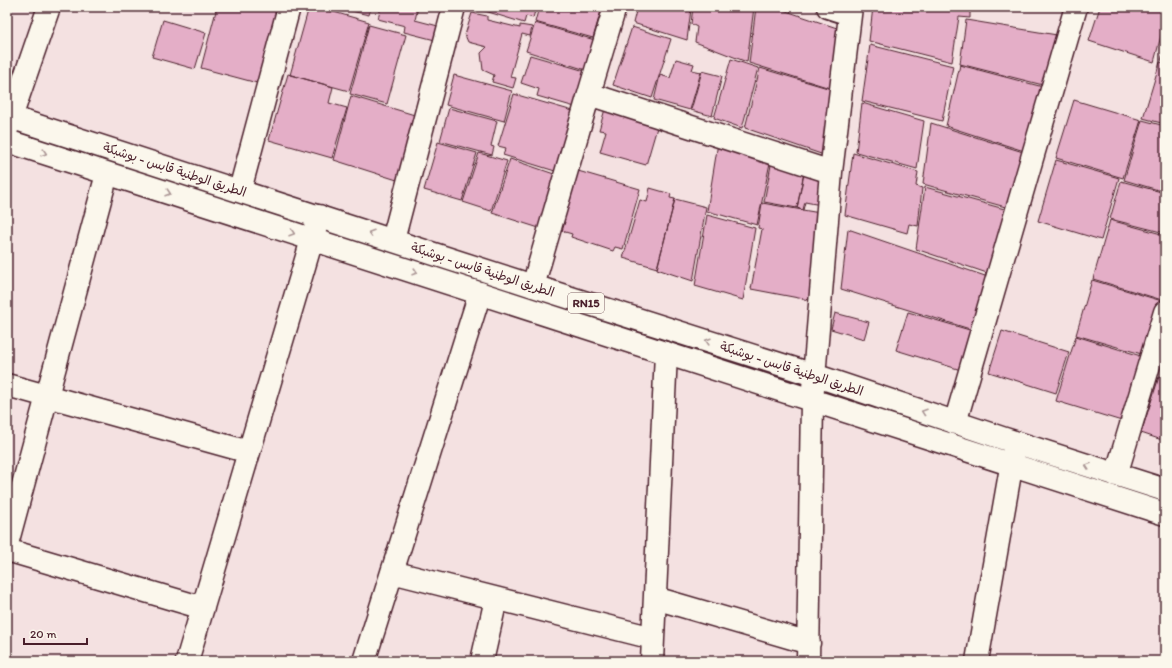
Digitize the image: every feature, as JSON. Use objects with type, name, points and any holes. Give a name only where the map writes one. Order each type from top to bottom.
[{"type":"street","points":[[8,121],[49,7]]},
{"type":"street","points":[[240,190],[289,7]]},
{"type":"street","points":[[393,240],[454,7]]},
{"type":"street","points":[[533,286],[615,7]]},
{"type":"street","points":[[655,598],[808,652],[812,401],[831,172],[851,11],[828,7]]},
{"type":"street","points":[[956,423],[1076,7]]},
{"type":"street","points":[[589,94],[831,172]]},
{"type":"street","name":"الطريق الوطنية قابس - بوشبكة","points":[[8,121],[240,190],[533,286],[814,374],[956,423],[1165,490]]},
{"type":"street","name":"الطريق الوطنية قابس - بوشبكة","points":[[7,141],[1165,514]]},
{"type":"street","points":[[7,544],[107,174]]},
{"type":"street","points":[[187,661],[319,216]]},
{"type":"street","points":[[364,661],[480,293]]},
{"type":"street","points":[[1116,475],[1165,312]]},
{"type":"street","points":[[652,661],[666,353]]},
{"type":"street","points":[[7,385],[249,452]]},
{"type":"street","points":[[977,661],[1015,442]]},
{"type":"street","points":[[7,550],[203,608]]},
{"type":"street","points":[[392,572],[653,638]]},
{"type":"street","points":[[482,661],[496,599]]},
{"type":"building","points":[[217,7],[281,7],[261,84],[201,68]]},
{"type":"building","points":[[309,7],[316,7],[369,22],[349,91],[290,75]]},
{"type":"building","points":[[333,7],[371,7],[369,15]]},
{"type":"building","points":[[381,7],[418,7],[415,20],[438,26],[435,40],[404,32],[405,26],[378,19]]},
{"type":"building","points":[[472,7],[536,7],[533,18],[526,16],[524,23]]},
{"type":"building","points":[[539,7],[602,7],[593,38],[535,22]]},
{"type":"building","points":[[637,7],[685,7],[691,9],[687,40],[633,23]]},
{"type":"building","points":[[693,7],[754,7],[747,62],[695,42],[697,27],[691,24]]},
{"type":"building","points":[[756,7],[774,7],[837,28],[830,88],[749,63]]},
{"type":"building","points":[[873,7],[970,7],[970,18],[959,17],[952,62],[869,41]]},
{"type":"building","points":[[1100,7],[1165,7],[1165,21],[1154,62],[1089,41]]},
{"type":"building","points":[[472,13],[487,16],[487,20],[520,28],[520,25],[532,27],[530,36],[522,34],[510,77],[516,78],[513,88],[492,82],[494,75],[483,70],[481,53],[487,47],[468,42],[465,35]]},
{"type":"building","points":[[163,20],[206,33],[195,69],[152,57]]},
{"type":"building","points":[[966,20],[1057,35],[1043,85],[960,64]]},
{"type":"building","points":[[535,23],[595,40],[586,70],[526,51]]},
{"type":"building","points":[[369,25],[406,35],[387,104],[350,94]]},
{"type":"building","points":[[632,27],[671,39],[652,98],[613,85]]},
{"type":"building","points":[[1165,32],[1165,45],[1162,44]]},
{"type":"building","points":[[870,45],[953,66],[942,121],[862,101]]},
{"type":"building","points":[[1165,47],[1165,61],[1161,60]]},
{"type":"building","points":[[530,55],[585,71],[575,107],[537,96],[539,89],[521,83]]},
{"type":"building","points":[[676,59],[694,64],[692,70],[701,72],[690,110],[654,100],[660,75],[670,78]]},
{"type":"building","points":[[731,59],[758,68],[742,128],[714,118]]},
{"type":"building","points":[[1160,62],[1165,63],[1165,124],[1143,118]]},
{"type":"building","points":[[960,65],[1043,87],[1024,151],[946,126]]},
{"type":"building","points":[[760,68],[831,89],[824,155],[745,128]]},
{"type":"building","points":[[702,71],[722,76],[712,116],[691,110]]},
{"type":"building","points":[[288,74],[333,87],[329,103],[347,108],[332,158],[269,140]]},
{"type":"building","points":[[454,75],[512,91],[504,121],[446,105]]},
{"type":"building","points":[[514,94],[573,111],[555,171],[503,155],[506,148],[498,146]]},
{"type":"building","points":[[351,96],[418,116],[400,181],[334,160]]},
{"type":"building","points":[[1074,100],[1141,120],[1123,178],[1056,158]]},
{"type":"building","points":[[862,103],[924,121],[917,169],[856,152]]},
{"type":"building","points":[[449,108],[497,121],[491,146],[494,147],[492,155],[440,141]]},
{"type":"building","points":[[605,109],[658,124],[646,165],[600,152],[606,131],[599,130]]},
{"type":"building","points":[[1142,120],[1165,126],[1165,192],[1124,180]]},
{"type":"building","points":[[931,123],[1023,152],[1009,208],[923,184]]},
{"type":"building","points":[[438,142],[477,153],[462,201],[424,190]]},
{"type":"building","points":[[718,143],[771,158],[757,225],[707,211]]},
{"type":"building","points":[[479,153],[507,161],[491,211],[463,202]]},
{"type":"building","points":[[853,153],[918,172],[916,186],[922,188],[918,226],[909,224],[907,233],[845,215]]},
{"type":"building","points":[[510,159],[557,175],[539,228],[492,213]]},
{"type":"building","points":[[1056,160],[1119,178],[1101,240],[1038,221]]},
{"type":"building","points":[[771,165],[804,172],[797,208],[764,202]]},
{"type":"building","points":[[578,171],[640,189],[623,249],[615,247],[613,251],[571,237],[572,234],[562,231],[565,222],[562,221]]},
{"type":"building","points":[[804,174],[826,178],[821,205],[805,202],[803,210],[797,208]]},
{"type":"building","points":[[1121,181],[1165,193],[1165,233],[1110,219]]},
{"type":"building","points":[[925,187],[1008,210],[990,274],[916,249]]},
{"type":"building","points":[[650,188],[671,194],[670,198],[675,199],[657,268],[623,258],[640,200],[647,202]]},
{"type":"building","points":[[675,199],[706,207],[693,281],[657,269]]},
{"type":"building","points":[[762,203],[820,213],[821,232],[809,300],[751,289],[762,229],[758,228]]},
{"type":"building","points":[[707,215],[755,228],[743,300],[695,286]]},
{"type":"building","points":[[1110,220],[1165,235],[1165,289],[1162,300],[1093,279]]},
{"type":"building","points":[[848,229],[988,277],[973,330],[841,289]]},
{"type":"building","points":[[1092,280],[1162,301],[1145,355],[1076,335]]},
{"type":"building","points":[[908,312],[973,331],[961,370],[896,350]]},
{"type":"building","points":[[835,313],[869,322],[864,339],[831,329]]},
{"type":"building","points":[[1002,331],[1069,352],[1056,393],[989,372]]},
{"type":"building","points":[[1076,336],[1144,357],[1125,422],[1056,401]]},
{"type":"building","points":[[1159,377],[1165,379],[1165,441],[1141,433]]}]
